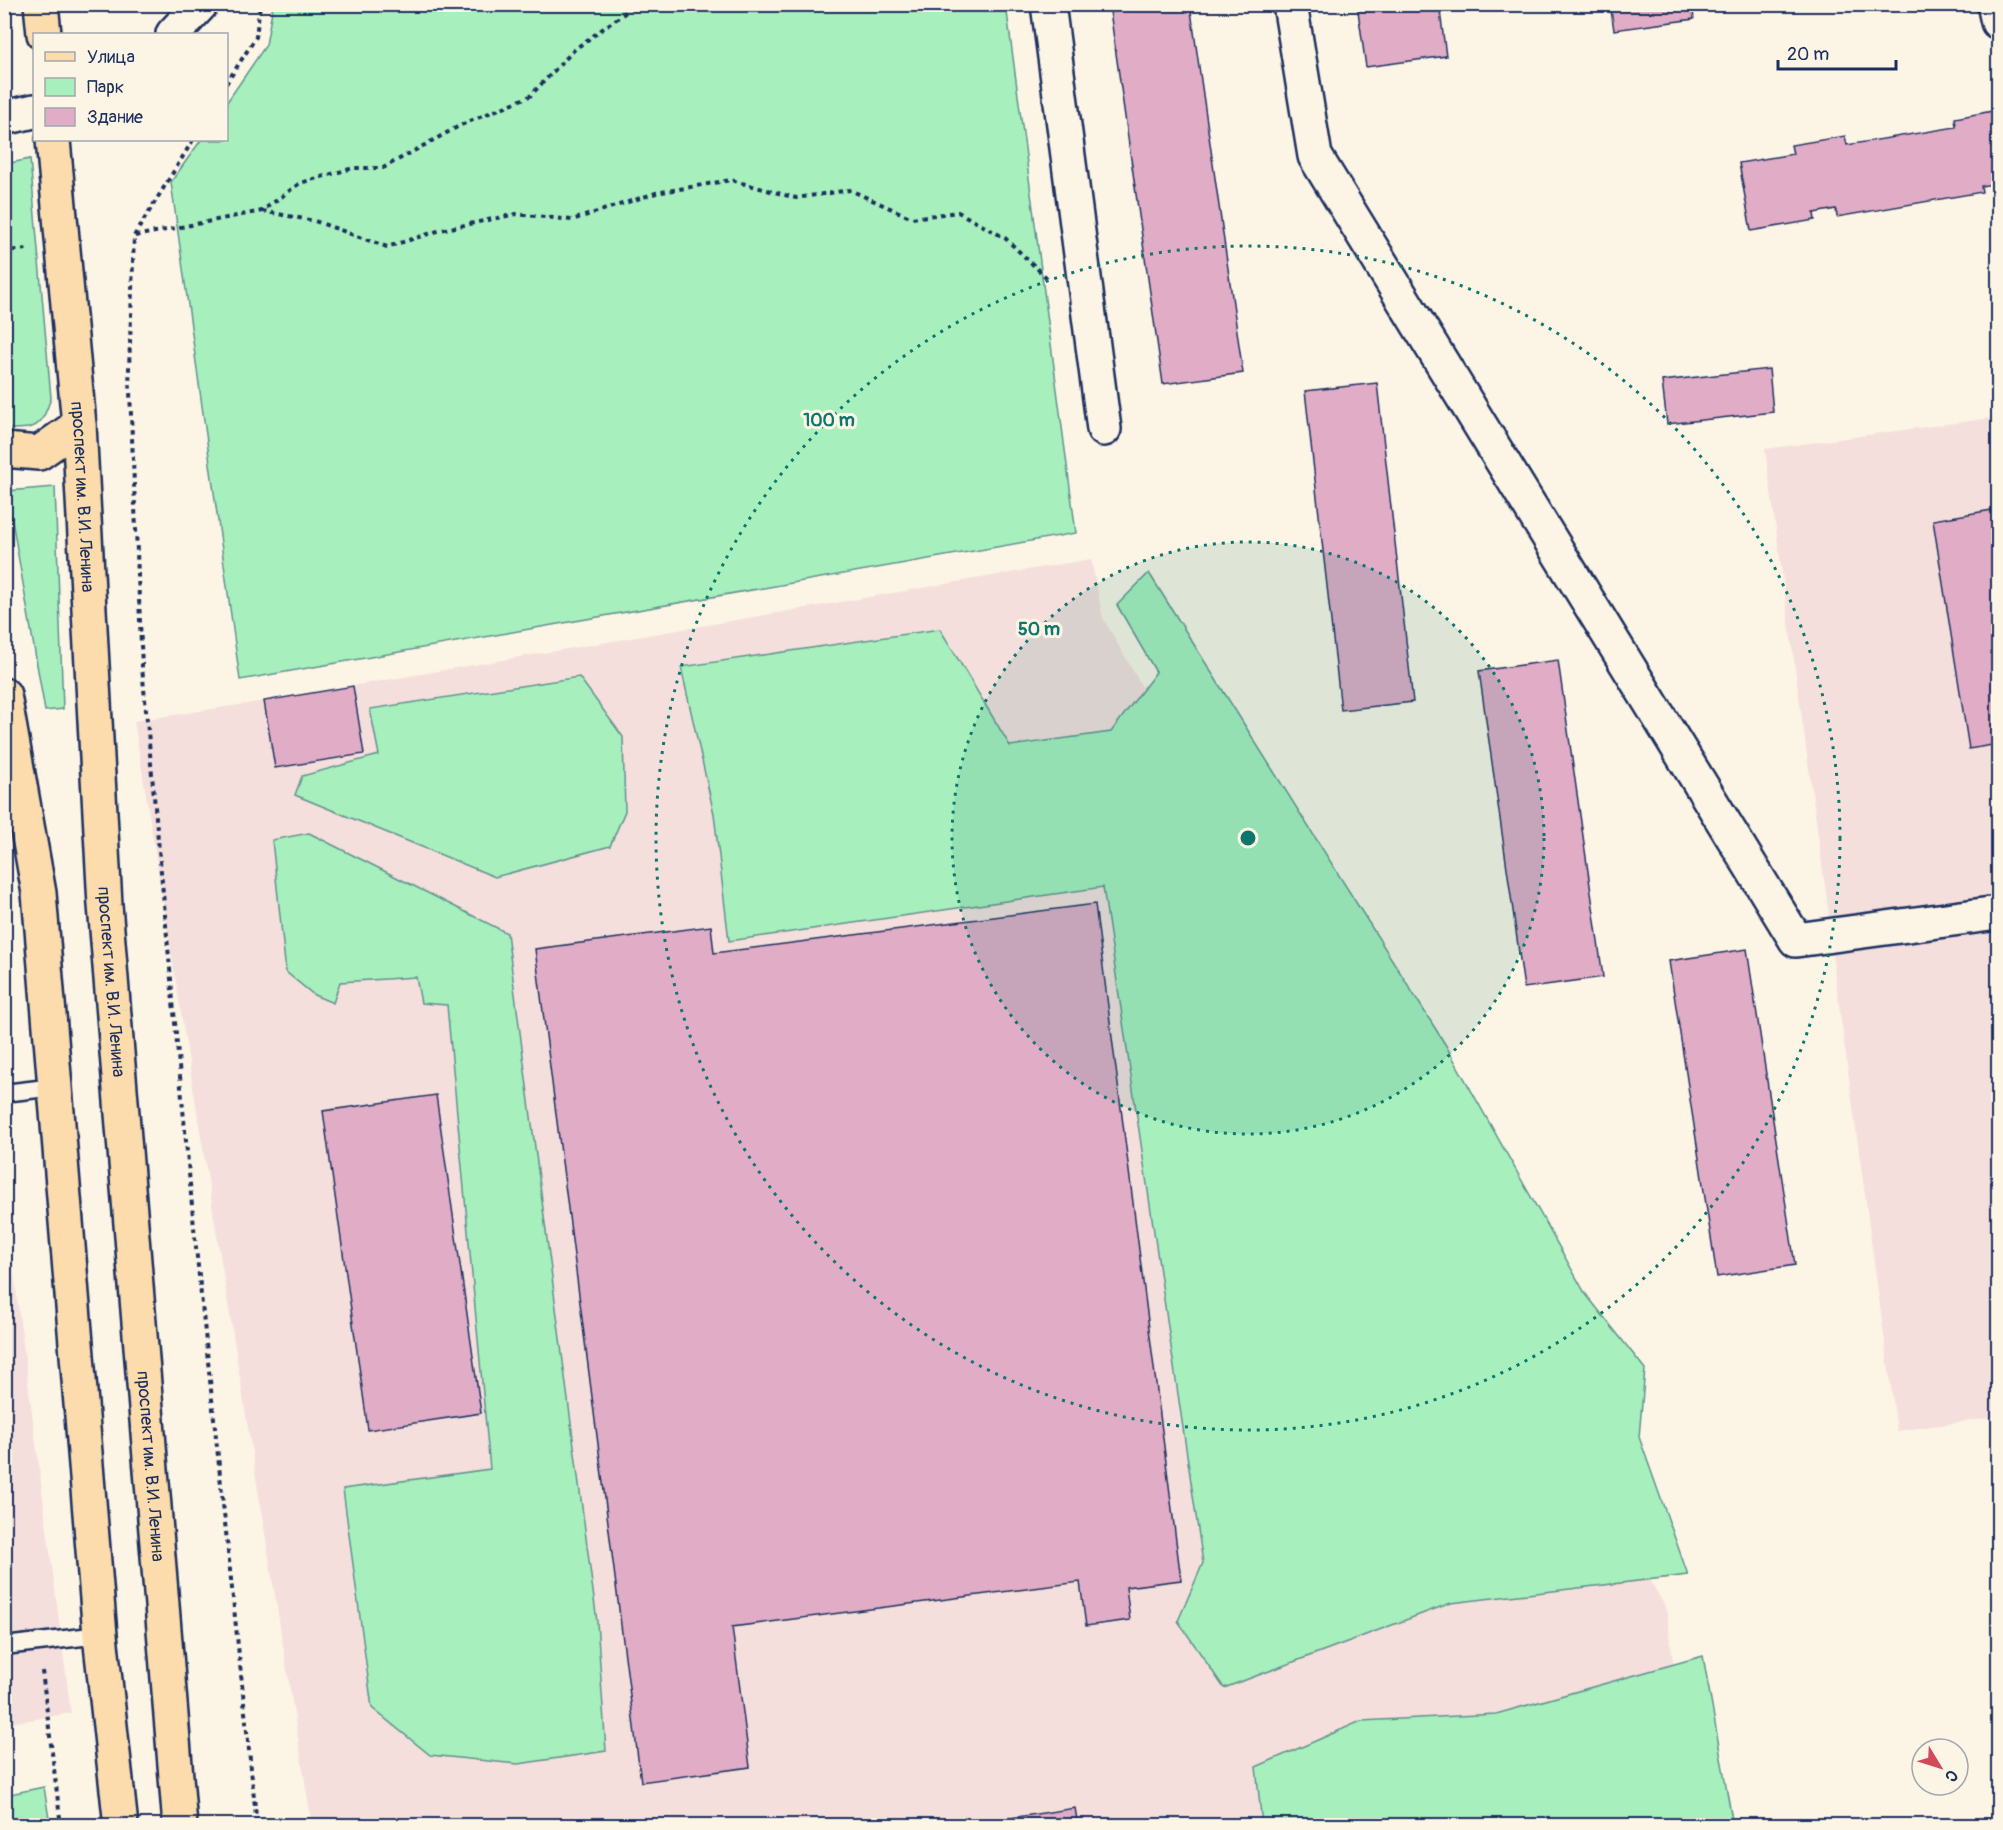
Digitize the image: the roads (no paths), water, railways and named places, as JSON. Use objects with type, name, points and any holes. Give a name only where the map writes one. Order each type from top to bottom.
[{"type":"main road","points":[[41,4],[44,33]]},
{"type":"main road","name":"проспект им. В.И. Ленина","points":[[53,141],[79,425],[105,905],[180,1826]]},
{"type":"main road","points":[[4,450],[39,453],[79,425]]},
{"type":"main road","points":[[4,695],[39,893],[100,1635],[121,1826]]},
{"type":"street","points":[[174,33],[201,4]]},
{"type":"street","points":[[1048,4],[1104,429]]},
{"type":"street","points":[[1290,4],[1315,156],[1796,940],[1998,913]]},
{"type":"street","points":[[1995,4],[1998,22]]},
{"type":"street","points":[[4,118],[33,111]]},
{"type":"lane","points":[[4,1093],[55,1087]]},
{"type":"lane","points":[[4,1646],[100,1635]]}]
